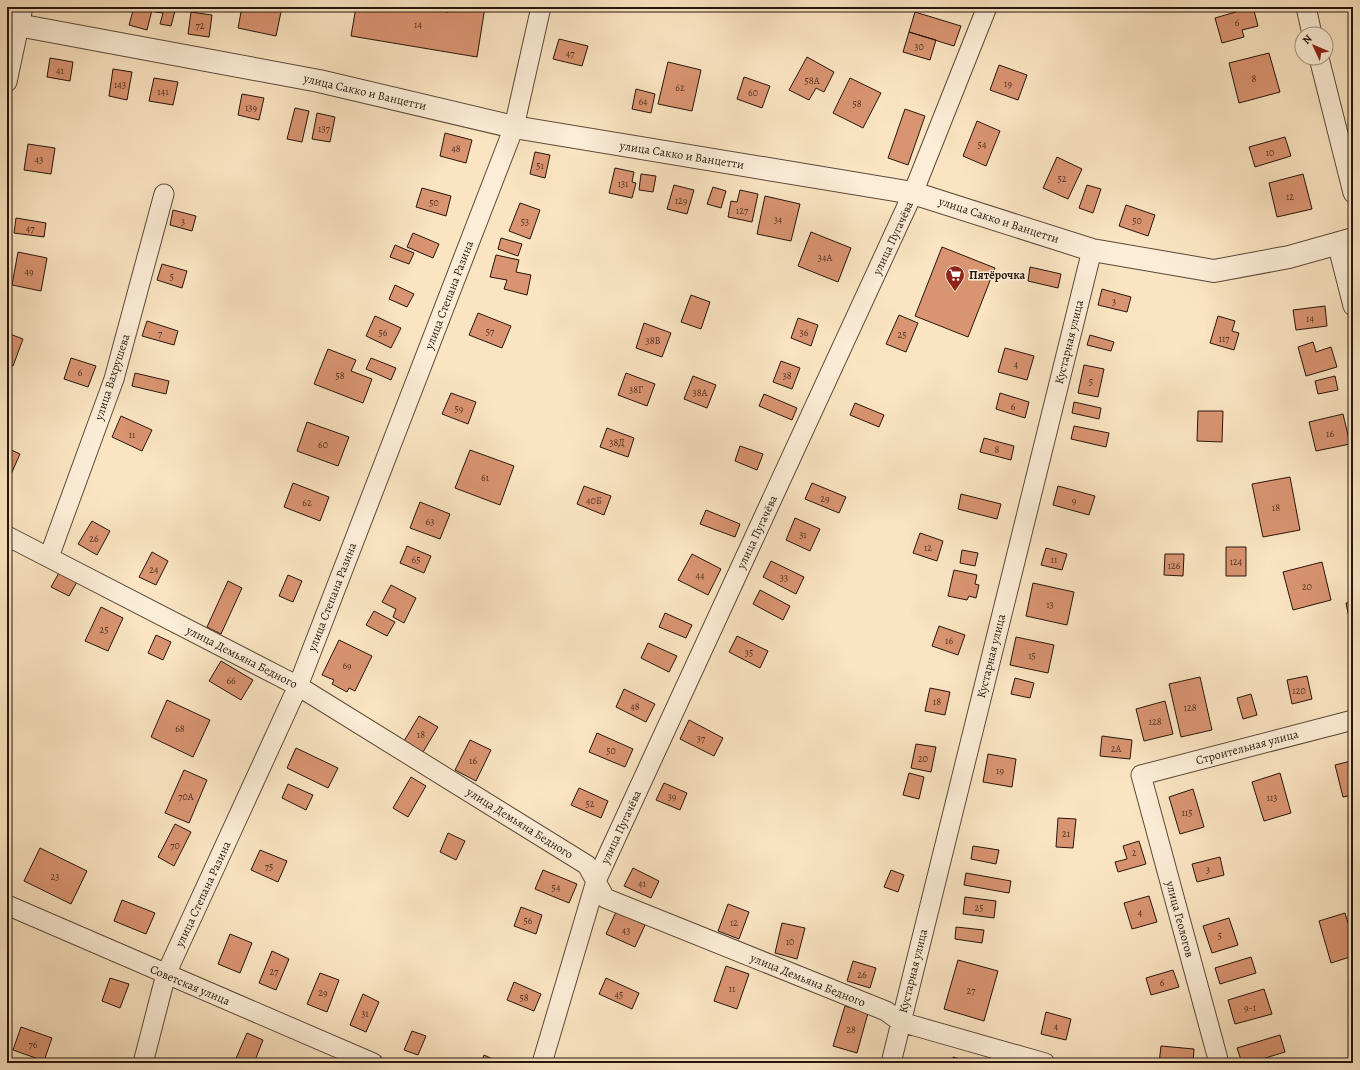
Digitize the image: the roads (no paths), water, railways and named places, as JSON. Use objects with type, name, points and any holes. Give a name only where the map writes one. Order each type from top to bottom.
[{"type":"street","name":"улица Степана Разина","points":[[143,1063],[166,974],[298,686],[514,128],[541,7]]},
{"type":"street","name":"улица Пугачёва","points":[[542,1063],[596,881],[914,193],[987,7]]},
{"type":"street","points":[[1306,7],[1310,26]]},
{"type":"street","name":"улица Сакко и Ванцетти","points":[[16,18],[319,81],[514,128],[914,193],[1092,250],[1214,271],[1289,257],[1345,241]]},
{"type":"street","points":[[7,82],[16,18]]},
{"type":"street","points":[[1321,66],[1353,192]]},
{"type":"street","name":"улица Вахрушева","points":[[48,557],[114,379],[164,194]]},
{"type":"street","points":[[1345,241],[1353,306]]},
{"type":"street","name":"Кустарная улица","points":[[891,1063],[1092,250]]},
{"type":"street","name":"улица Демьяна Бедного","points":[[7,536],[298,686],[587,865],[605,898],[886,1011],[901,1022],[1045,1063]]},
{"type":"street","name":"Строительная улица","points":[[1141,775],[1353,720]]},
{"type":"street","name":"улица Геологов","points":[[1141,775],[1219,1063]]},
{"type":"street","name":"Советская улица","points":[[7,906],[373,1063]]},
{"type":"place","name":"Пятёрочка","points":[[955,292]]}]
